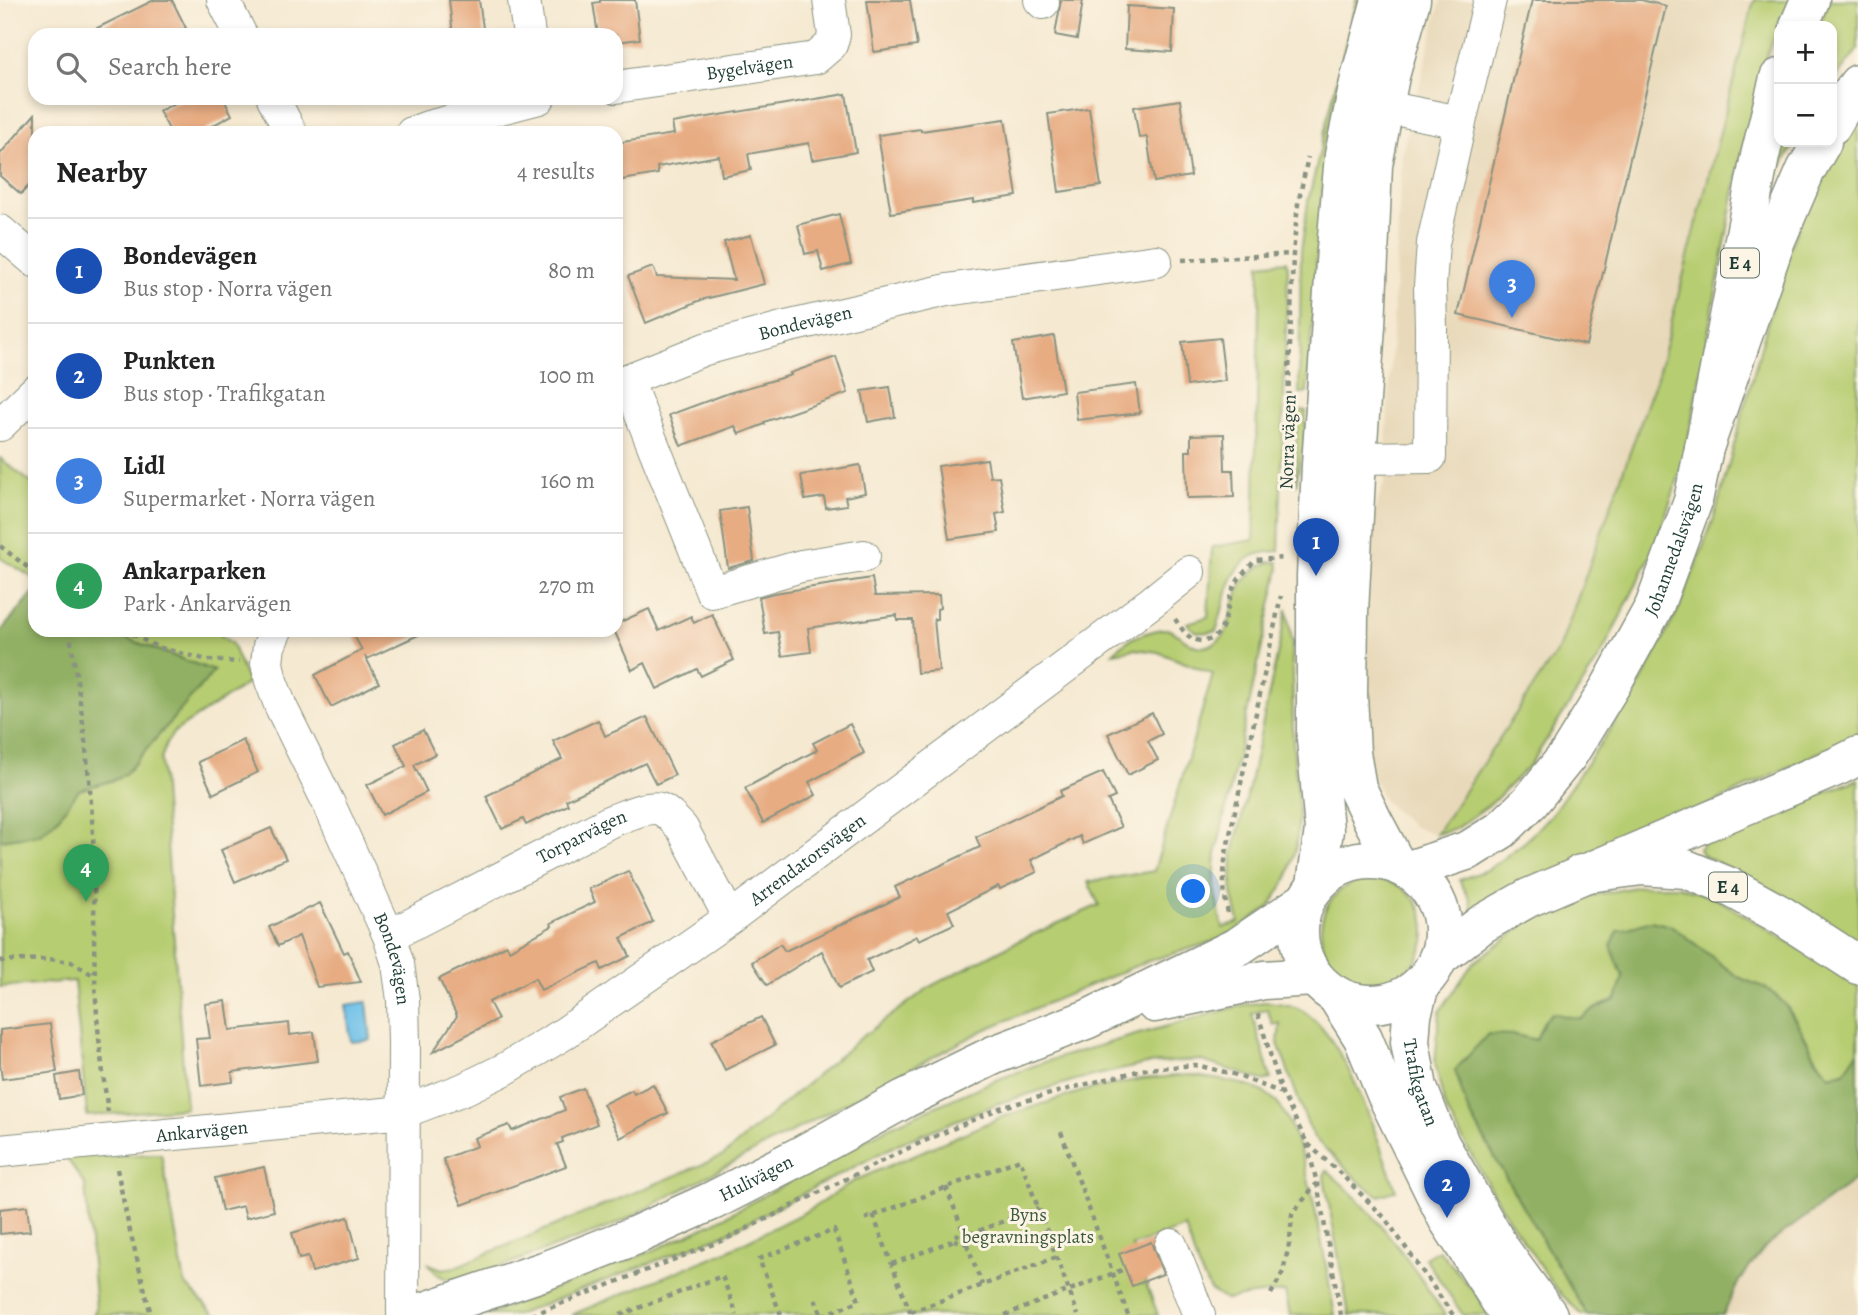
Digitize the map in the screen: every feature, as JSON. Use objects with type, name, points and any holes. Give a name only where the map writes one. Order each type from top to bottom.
[{"type":"main road","name":"Norra vägen","points":[[1310,893],[1324,830],[1316,739],[1315,576],[1336,249],[1344,155],[1360,78],[1381,0]]},
{"type":"main road","points":[[1403,867],[1373,821],[1357,788],[1351,753],[1348,695],[1349,612],[1373,165],[1390,76],[1411,0]]},
{"type":"main road","points":[[1801,21],[1810,0]]},
{"type":"main road","name":"E 4","points":[[1704,449],[1760,156],[1778,84]]},
{"type":"main road","points":[[1837,116],[1858,84]]},
{"type":"main road","name":"Johannedalsvägen","points":[[1403,867],[1469,850],[1501,830],[1530,802],[1569,755],[1611,685],[1654,607],[1693,501],[1704,449],[1776,240],[1806,170],[1819,147]]},
{"type":"main road","points":[[1429,971],[1443,936],[1442,919],[1438,903],[1431,891],[1423,881],[1403,867],[1383,860],[1349,863],[1336,868],[1310,893],[1298,925],[1298,938],[1301,952],[1325,986],[1352,1002],[1368,1004],[1393,1000],[1410,993],[1429,971],[1482,924],[1528,898],[1858,756]]},
{"type":"main road","name":"E 4","points":[[1581,874],[1642,866],[1686,869],[1730,887],[1781,915],[1858,965]]},
{"type":"main road","name":"Hulivägen","points":[[414,1315],[634,1236],[723,1195],[904,1099],[994,1055],[1088,1019],[1239,946],[1310,893]]},
{"type":"main road","name":"Trafikgatan","points":[[1429,971],[1412,1015],[1410,1042],[1418,1088],[1446,1156],[1500,1250],[1548,1315]]},
{"type":"main road","name":"Hulivägen","points":[[1088,1019],[1264,980],[1325,986]]},
{"type":"main road","name":"Trafikgatan","points":[[1325,986],[1363,1038],[1386,1094],[1447,1218],[1509,1315]]},
{"type":"street","points":[[223,0],[237,28]]},
{"type":"street","points":[[524,0],[528,28]]},
{"type":"street","name":"Bygelvägen","points":[[623,86],[816,58],[831,45],[834,35],[829,0]]},
{"type":"street","points":[[1357,458],[1430,457],[1430,286],[1433,243],[1490,0]]},
{"type":"street","points":[[277,105],[287,126]]},
{"type":"street","points":[[432,126],[511,105]]},
{"type":"street","points":[[1384,107],[1460,122]]},
{"type":"street","points":[[0,231],[28,255]]},
{"type":"street","name":"Bondevägen","points":[[623,382],[705,349],[947,289],[1156,261]]},
{"type":"street","points":[[623,388],[712,592],[801,566],[864,556]]},
{"type":"street","points":[[0,425],[28,398]]},
{"type":"street","name":"Arrendatorsvägen","points":[[404,1112],[484,1079],[551,1042],[730,918],[1189,572]]},
{"type":"street","points":[[267,663],[273,637]]},
{"type":"street","name":"Bondevägen","points":[[267,663],[281,707],[328,802],[389,936],[398,964],[403,1000],[403,1315]]},
{"type":"street","name":"Torparvägen","points":[[389,936],[611,821],[638,811],[659,809],[682,828],[730,918]]},
{"type":"street","name":"Ankarvägen","points":[[0,1151],[404,1112]]},
{"type":"street","points":[[1171,1245],[1199,1315]]},
{"type":"path","name":"Norra vägen","points":[[1287,438],[1293,254],[1298,204],[1309,155]]},
{"type":"path","points":[[1156,261],[1293,254]]},
{"type":"path","points":[[0,545],[28,567]]},
{"type":"path","points":[[1153,601],[1175,617],[1185,634],[1196,641],[1206,641],[1216,637],[1223,626],[1234,587],[1255,561],[1285,558],[1284,569]]},
{"type":"path","points":[[1228,915],[1223,876],[1226,853],[1282,590]]},
{"type":"path","points":[[70,637],[88,776],[94,861],[94,976],[100,1049],[111,1140],[151,1315]]},
{"type":"path","points":[[138,637],[157,647],[208,660],[267,663]]},
{"type":"path","points":[[0,961],[49,959],[72,962],[94,976]]},
{"type":"path","points":[[1258,1014],[1282,1093],[1307,1143],[1341,1315]]},
{"type":"path","points":[[532,1315],[726,1239],[904,1150],[1000,1108],[1146,1069],[1196,1065],[1233,1074],[1282,1093]]},
{"type":"path","points":[[1061,1132],[1128,1315]]},
{"type":"path","points":[[1307,1143],[1385,1218],[1453,1315]]},
{"type":"path","points":[[864,1219],[1020,1159],[1078,1315]]},
{"type":"path","points":[[1271,1294],[1283,1272],[1292,1214],[1317,1183]]},
{"type":"path","points":[[946,1187],[962,1228],[973,1233]]},
{"type":"path","points":[[982,1285],[967,1244],[973,1233],[1038,1208]]},
{"type":"path","points":[[873,1215],[911,1314],[1057,1257]]},
{"type":"path","points":[[892,1264],[954,1240],[962,1228]]},
{"type":"path","points":[[781,1315],[759,1259],[834,1230],[859,1301],[823,1315],[816,1299]]},
{"type":"path","points":[[954,1240],[967,1244]]},
{"type":"path","points":[[1005,1315],[1122,1270]]},
{"type":"path","points":[[620,1315],[722,1276],[737,1315]]},
{"type":"path","points":[[639,1308],[642,1315]]},
{"type":"shaded area","points":[[1441,0],[1754,0],[1658,374],[1560,647],[1436,834],[1414,827],[1384,801],[1367,764],[1362,705],[1369,527],[1384,484],[1402,153]]},
{"type":"shaded area","points":[[1858,1179],[1858,1315],[1723,1315],[1739,1281],[1766,1245]]},
{"type":"green space","points":[[1356,0],[1363,0],[1328,135],[1307,393],[1299,393],[1301,251],[1308,202]]},
{"type":"green space","points":[[1754,0],[1791,0],[1782,21],[1774,21],[1774,39],[1765,59],[1741,158],[1684,462],[1653,551],[1600,657],[1530,765],[1493,802],[1455,829],[1436,834],[1560,647],[1658,374]]},
{"type":"green space","points":[[1829,0],[1858,0],[1858,49],[1837,76],[1837,21],[1821,21]]},
{"type":"green space","points":[[1858,115],[1858,734],[1473,917],[1470,899],[1459,880],[1489,869],[1526,841],[1553,812],[1636,692],[1680,606],[1714,518],[1785,259],[1812,193]]},
{"type":"green space","points":[[1782,147],[1793,147],[1772,181]]},
{"type":"green space","points":[[1286,261],[1288,267],[1279,551],[1257,554],[1243,563],[1231,580],[1216,631],[1200,632],[1193,630],[1187,623],[1208,617],[1212,547],[1254,540],[1260,264]]},
{"type":"green space","points":[[1297,411],[1306,411],[1304,442],[1296,485]]},
{"type":"green space","points":[[0,458],[28,480],[28,575],[0,558]]},
{"type":"green space","points":[[1270,562],[1278,562],[1279,569],[1216,854],[1215,874],[1216,899],[1223,928],[1239,922],[1232,893],[1233,853],[1287,609],[1292,641],[1293,741],[1299,815],[1296,846],[1288,877],[1269,908],[1222,939],[1145,962],[984,1030],[613,1226],[463,1280],[443,1277],[432,1269],[429,1264],[442,1269],[455,1267],[723,1156],[859,1039],[931,986],[1014,943],[1099,905],[1088,882],[1154,871],[1213,674],[1158,652],[1135,649],[1113,653],[1134,638],[1163,629],[1172,631],[1200,647],[1215,643],[1228,627],[1238,592],[1245,580],[1255,570]]},
{"type":"green space","points":[[28,599],[28,637],[124,637],[214,671],[127,772],[117,779],[79,790],[57,819],[41,834],[0,840],[0,632]]},
{"type":"green space","points":[[224,637],[232,644],[248,683],[174,732],[166,744],[161,760],[186,1108],[87,1116],[74,981],[0,987],[0,840],[41,834],[57,819],[79,790],[117,779],[127,772],[214,671],[125,638]]},
{"type":"green space","points":[[1858,779],[1858,941],[1794,901],[1702,855],[1699,849],[1703,843]]},
{"type":"green space","points":[[1373,879],[1393,883],[1410,894],[1421,911],[1425,931],[1421,951],[1410,968],[1393,979],[1373,983],[1353,979],[1336,968],[1325,951],[1321,931],[1325,911],[1336,894],[1353,883]]},
{"type":"green space","points":[[1640,886],[1679,886],[1717,899],[1858,983],[1858,1052],[1844,1072],[1830,1076],[1790,1011],[1778,997],[1728,971],[1672,926],[1624,977],[1616,999],[1592,1010],[1581,1019],[1544,1021],[1536,1040],[1515,1035],[1467,1108],[1587,1315],[1582,1315],[1555,1288],[1499,1204],[1445,1108],[1435,1063],[1440,1011],[1473,963],[1534,918],[1589,896]]},
{"type":"green space","points":[[1651,921],[1672,926],[1738,977],[1766,988],[1783,1002],[1816,1059],[1830,1076],[1844,1072],[1858,1052],[1858,1179],[1766,1246],[1739,1281],[1723,1315],[1587,1315],[1467,1108],[1455,1070],[1488,1034],[1515,1035],[1536,1040],[1544,1021],[1552,1013],[1581,1019],[1592,1010],[1616,1000],[1623,977],[1611,946],[1618,931]]},
{"type":"green space","points":[[1280,1003],[1305,1012],[1335,1046],[1360,1094],[1396,1190],[1380,1196],[1364,1186],[1314,1138],[1278,1043],[1280,1023],[1273,1025],[1267,1009],[1252,1014],[1271,1079],[1265,1081],[1199,1060],[1147,1064],[1079,1079],[999,1103],[900,1143],[725,1234],[516,1315],[486,1315],[652,1251],[715,1222],[891,1126],[991,1082],[1044,1062],[1139,1034],[1243,1005]]},
{"type":"green space","name":"Byns begravningsplats","points":[[1189,1075],[1253,1088],[1271,1097],[1284,1112],[1295,1136],[1313,1198],[1335,1315],[1290,1315],[1285,1292],[1226,1300],[1210,1290],[1198,1267],[1185,1227],[1132,1246],[1158,1315],[571,1315],[727,1251],[811,1209],[854,1181],[999,1118],[1083,1091],[1141,1079]]},
{"type":"green space","points":[[161,1154],[185,1284],[215,1315],[93,1315],[96,1309],[85,1185],[66,1157]]},
{"type":"green space","points":[[1326,1170],[1376,1220],[1445,1315],[1349,1315],[1324,1177]]},
{"type":"green space","points":[[1439,1250],[1481,1300],[1490,1315],[1463,1315],[1425,1258]]},
{"type":"water","points":[[367,1002],[371,1040],[351,1042],[346,1005]]},
{"type":"building","points":[[154,0],[172,0],[186,28],[97,28]]},
{"type":"building","points":[[449,0],[479,0],[483,28],[452,28]]},
{"type":"building","points":[[635,0],[640,39],[623,41],[623,28],[597,28],[593,3]]},
{"type":"building","points":[[867,0],[910,0],[917,46],[874,52]]},
{"type":"building","points":[[1061,0],[1083,0],[1077,39],[1055,35]]},
{"type":"building","points":[[1532,0],[1641,0],[1666,6],[1586,345],[1458,315]]},
{"type":"building","points":[[1127,6],[1174,9],[1172,52],[1125,49]]},
{"type":"building","points":[[846,94],[856,152],[812,160],[809,143],[748,154],[751,170],[722,176],[719,156],[657,167],[658,174],[623,180],[623,142],[674,134],[672,123]]},
{"type":"building","points":[[1180,100],[1191,176],[1154,182],[1147,137],[1139,138],[1134,107]]},
{"type":"building","points":[[171,105],[227,105],[232,115],[212,126],[167,126],[159,111]]},
{"type":"building","points":[[1089,108],[1101,186],[1059,192],[1048,114]]},
{"type":"building","points":[[35,114],[35,126],[28,126],[28,186],[21,194],[0,176],[0,154]]},
{"type":"building","points":[[1005,119],[1017,196],[891,213],[878,135]]},
{"type":"building","points":[[839,214],[851,264],[823,271],[818,251],[805,254],[798,225]]},
{"type":"building","points":[[751,235],[764,284],[701,300],[646,323],[628,276],[653,267],[657,277],[734,280],[724,242]]},
{"type":"building","points":[[1054,336],[1063,391],[1022,398],[1013,343]]},
{"type":"building","points":[[1220,338],[1225,381],[1187,386],[1182,342]]},
{"type":"building","points":[[836,357],[848,393],[764,422],[765,424],[739,434],[735,426],[681,446],[669,415],[729,393],[791,375],[790,373]]},
{"type":"building","points":[[1136,384],[1140,413],[1077,420],[1074,392]]},
{"type":"building","points":[[890,387],[895,417],[868,422],[862,391]]},
{"type":"building","points":[[1224,434],[1225,470],[1233,470],[1234,497],[1187,498],[1186,451],[1191,451],[1191,435]]},
{"type":"building","points":[[987,459],[990,477],[999,476],[1005,512],[996,514],[999,532],[949,539],[938,466]]},
{"type":"building","points":[[860,465],[865,493],[845,497],[847,505],[826,508],[824,497],[805,500],[801,475]]},
{"type":"building","points":[[747,507],[754,561],[728,568],[720,511]]},
{"type":"building","points":[[872,578],[875,596],[939,595],[940,608],[937,609],[937,619],[934,619],[939,671],[917,673],[913,620],[897,620],[897,615],[808,628],[811,652],[782,656],[778,632],[765,634],[759,597]]},
{"type":"building","points":[[649,609],[659,631],[691,616],[694,623],[712,614],[734,660],[701,676],[697,669],[657,689],[645,663],[632,670],[617,637],[623,637],[623,621]]},
{"type":"building","points":[[355,637],[414,637],[367,659],[365,656],[379,683],[331,707],[315,675],[362,650]]},
{"type":"building","points":[[1152,713],[1162,734],[1148,741],[1158,760],[1128,775],[1108,734]]},
{"type":"building","points":[[647,717],[675,775],[656,784],[645,763],[566,800],[568,805],[526,825],[523,819],[502,829],[486,796],[562,759],[553,741],[598,720],[605,736]]},
{"type":"building","points":[[850,724],[864,753],[809,782],[816,795],[763,823],[745,788],[817,750],[813,743]]},
{"type":"building","points":[[423,730],[435,754],[414,765],[427,792],[382,815],[367,785],[406,766],[395,744]]},
{"type":"building","points":[[243,740],[258,772],[213,794],[198,762]]},
{"type":"building","points":[[1103,772],[1115,797],[1108,800],[1121,827],[1083,844],[1080,836],[1031,860],[1037,872],[1000,889],[998,886],[948,911],[954,924],[919,940],[917,936],[867,960],[872,972],[839,988],[822,951],[767,985],[752,962],[780,944],[785,951],[900,897],[895,887],[980,847],[976,837],[1062,796],[1060,791]]},
{"type":"building","points":[[271,828],[286,859],[235,882],[221,850]]},
{"type":"building","points":[[628,871],[653,922],[621,938],[630,956],[602,970],[599,963],[541,990],[535,978],[489,1002],[498,1019],[433,1052],[457,1016],[439,979],[507,945],[509,950],[552,926],[551,923],[595,902],[589,889]]},
{"type":"building","points":[[320,903],[344,953],[348,951],[361,982],[317,987],[299,936],[278,946],[269,927]]},
{"type":"building","points":[[226,1001],[230,1030],[289,1023],[290,1035],[314,1032],[318,1061],[232,1072],[233,1082],[201,1086],[196,1039],[210,1038],[205,1004]]},
{"type":"building","points":[[761,1017],[775,1045],[725,1070],[711,1041]]},
{"type":"building","points":[[50,1024],[57,1072],[2,1079],[0,1030]]},
{"type":"building","points":[[79,1072],[82,1095],[59,1099],[56,1076]]},
{"type":"building","points":[[653,1084],[668,1113],[620,1138],[603,1104],[632,1090],[634,1094]]},
{"type":"building","points":[[583,1088],[597,1124],[562,1138],[563,1142],[557,1144],[566,1166],[462,1205],[443,1159],[477,1146],[474,1138],[509,1125],[512,1131],[565,1110],[560,1097]]},
{"type":"building","points":[[264,1167],[274,1211],[246,1218],[243,1206],[222,1211],[215,1178]]},
{"type":"building","points":[[27,1206],[30,1231],[0,1234],[0,1209]]},
{"type":"building","points":[[348,1217],[359,1258],[312,1272],[308,1257],[299,1259],[292,1233]]},
{"type":"building","points":[[1151,1242],[1163,1274],[1132,1286],[1119,1254]]},
{"type":"place","name":"Lidl","points":[[1512,318]]},
{"type":"place","name":"Bondevägen","points":[[1316,576]]},
{"type":"place","name":"Ankarparken","points":[[86,902]]},
{"type":"place","name":"Punkten","points":[[1447,1218]]}]
